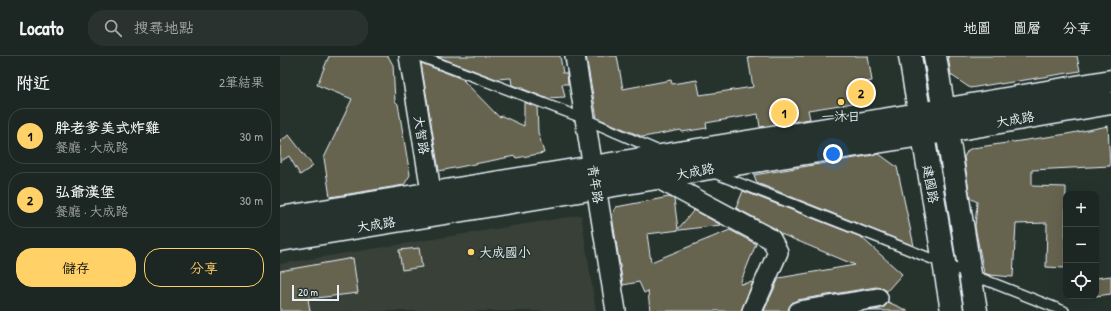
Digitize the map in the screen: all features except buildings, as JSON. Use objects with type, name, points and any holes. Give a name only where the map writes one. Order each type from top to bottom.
[{"type":"main road","name":"建國路","points":[[910,56],[952,311]]},
{"type":"main road","name":"建國路","points":[[935,56],[976,311]]},
{"type":"main road","name":"大成路","points":[[280,240],[435,214],[595,178],[921,125],[944,110],[1111,81]]},
{"type":"main road","name":"大成路","points":[[280,218],[432,194],[595,178],[657,178],[686,162],[921,125],[947,131],[1111,103]]},
{"type":"street","name":"大智路","points":[[409,56],[435,214]]},
{"type":"street","name":"青年路","points":[[575,56],[616,311]]},
{"type":"street","points":[[657,178],[771,239],[778,252],[752,311]]},
{"type":"street","points":[[799,311],[878,298]]},
{"type":"lane","points":[[419,56],[585,119],[686,162],[1064,311]]},
{"type":"shaded area","name":"大成國小","points":[[581,215],[596,311],[280,311],[280,264]]},
{"type":"place","name":"弘爺漢堡","points":[[861,93]]},
{"type":"place","name":"一沐日","points":[[841,102]]},
{"type":"place","name":"胖老爹美式炸雞","points":[[784,113]]},
{"type":"place","name":"大成國小","points":[[471,252]]}]
